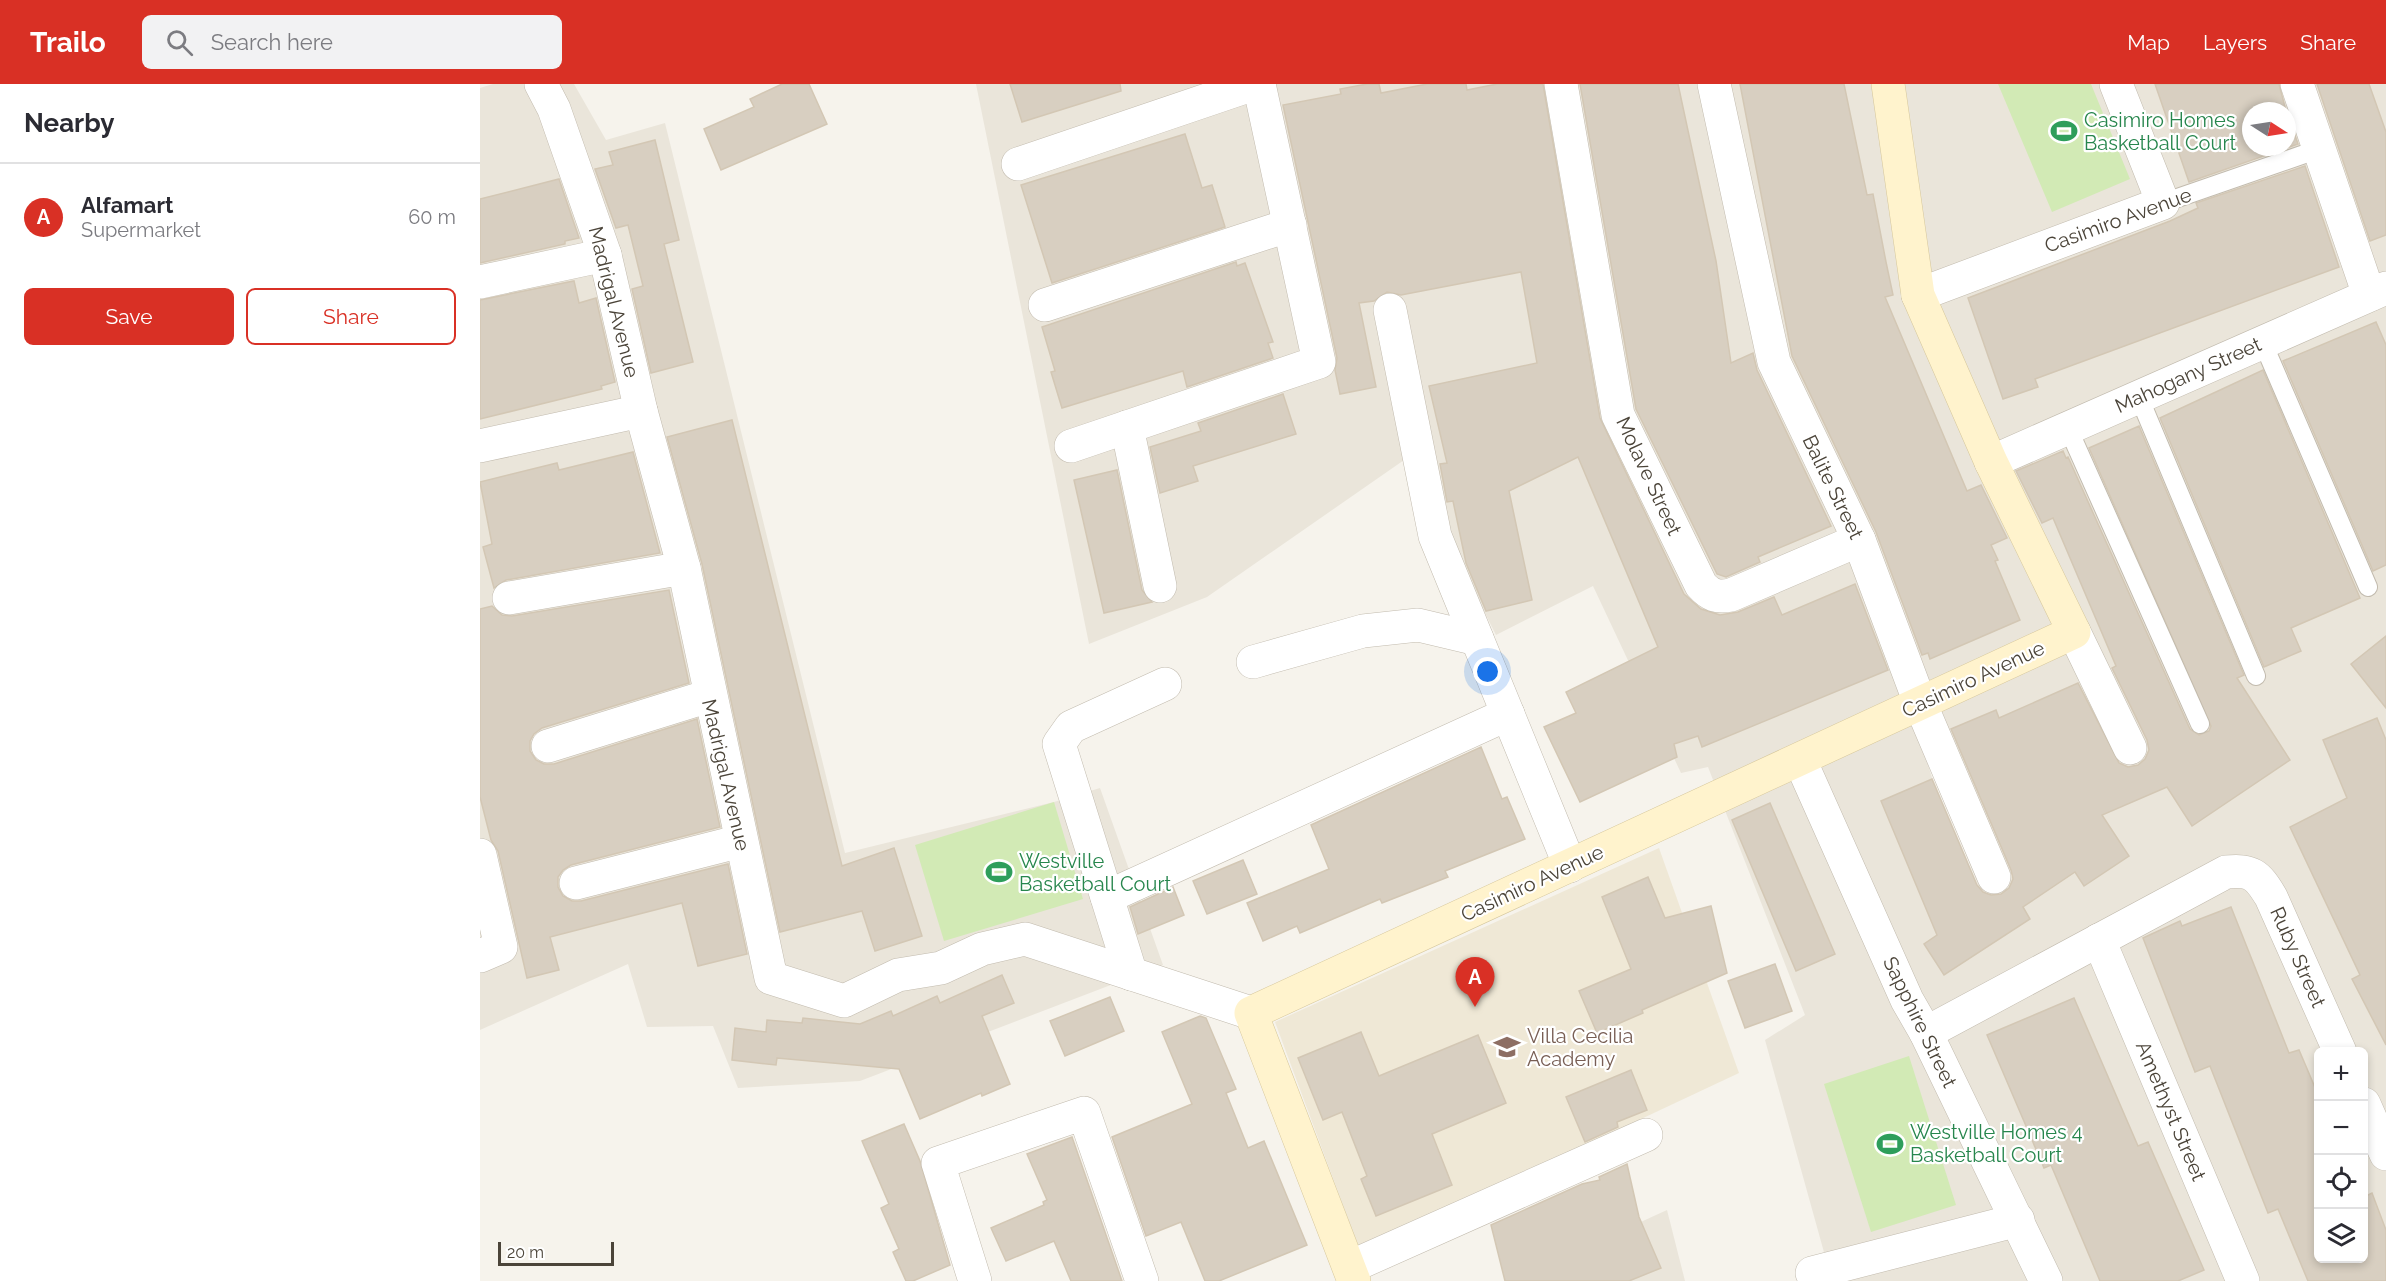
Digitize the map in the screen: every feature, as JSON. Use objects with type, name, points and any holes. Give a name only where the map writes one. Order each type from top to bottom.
[{"type":"street","name":"Madrigal Avenue","points":[[541,84],[554,109],[605,255],[641,411],[684,568],[709,696],[771,978],[844,1001],[898,975],[941,968],[982,949],[1025,939],[1251,1013]]},
{"type":"street","points":[[1018,164],[1254,84]]},
{"type":"street","points":[[1071,446],[1319,362],[1259,84]]},
{"type":"street","name":"Molave Street","points":[[1561,84],[1618,415],[1701,585],[1709,593],[1719,597],[1731,595],[1859,540]]},
{"type":"street","name":"Balite Street","points":[[1714,84],[1774,362],[1859,540],[1920,704],[1994,877]]},
{"type":"street","points":[[1888,84],[1918,295],[1991,462],[2130,748]]},
{"type":"street","points":[[2116,84],[2163,203]]},
{"type":"street","points":[[2297,84],[2319,149],[2378,292]]},
{"type":"street","name":"Casimiro Avenue","points":[[1918,295],[2163,203]]},
{"type":"street","points":[[1045,305],[1290,225]]},
{"type":"street","points":[[480,282],[605,255]]},
{"type":"street","name":"Mahogany Street","points":[[1991,462],[2378,292]]},
{"type":"street","points":[[1390,310],[1435,536],[1570,866]]},
{"type":"street","points":[[480,446],[641,411]]},
{"type":"street","points":[[1127,427],[1160,586]]},
{"type":"street","points":[[509,598],[684,568]]},
{"type":"street","points":[[1253,662],[1362,631],[1418,625],[1477,639]]},
{"type":"street","name":"Casimiro Avenue","points":[[1251,1013],[2074,632]]},
{"type":"street","points":[[1131,974],[1059,744],[1071,727],[1165,684]]},
{"type":"street","points":[[548,746],[709,696]]},
{"type":"street","points":[[1107,897],[1508,714]]},
{"type":"street","name":"Sapphire Street","points":[[1800,760],[1908,1000],[2046,1281]]},
{"type":"street","points":[[576,883],[741,840]]},
{"type":"street","points":[[480,855],[501,947],[480,956]]},
{"type":"street","name":"Ruby Street","points":[[2099,940],[2226,872],[2246,870],[2260,879],[2271,897],[2338,1047]]},
{"type":"street","points":[[1926,1033],[2099,940]]},
{"type":"street","name":"Amethyst Street","points":[[2099,940],[2243,1281]]},
{"type":"street","points":[[1251,1013],[1352,1274],[1646,1135]]},
{"type":"street","points":[[975,1281],[938,1163],[1084,1113],[1142,1281]]},
{"type":"street","points":[[2368,1113],[2386,1154]]},
{"type":"street","points":[[1812,1273],[2018,1220]]},
{"type":"lane","name":"Casimiro Avenue","points":[[2163,203],[2319,149]]},
{"type":"lane","points":[[2263,342],[2368,587]]},
{"type":"lane","points":[[2139,397],[2256,676]]},
{"type":"lane","points":[[2068,428],[2200,724]]},
{"type":"shaded area","points":[[493,84],[574,84],[606,140],[665,123],[845,853],[1054,802],[1100,788],[1163,965],[860,1081],[738,1088],[713,1026],[647,1027],[628,964],[480,1030],[480,88]]},
{"type":"shaded area","points":[[976,84],[2386,84],[2386,1281],[1832,1281],[1765,1040],[1805,1015],[1708,767],[1681,773],[1593,586],[1496,635],[1407,458],[1207,597],[1089,644]],"holes":[[[2223,713],[1972,907],[1920,739],[1982,895]]]},
{"type":"shaded area","name":"Villa Cecilia Academy","points":[[1659,848],[1739,1073],[1360,1251],[1275,1022]]},
{"type":"shaded area","points":[[1667,1210],[1685,1281],[1512,1281]]},
{"type":"green space","name":"Casimiro Homes Basketball Court","points":[[1998,84],[2091,84],[2130,179],[2052,212]]},
{"type":"green space","name":"Westville Basketball Court","points":[[1054,802],[1083,899],[944,941],[915,845]]},
{"type":"green space","name":"Westville Homes 4 Basketball Court","points":[[1909,1056],[1956,1205],[1871,1232],[1824,1084]]},
{"type":"building","points":[[782,84],[809,84],[827,124],[721,170],[704,129],[754,107],[750,99]]},
{"type":"building","points":[[1010,84],[1120,84],[1121,91],[1022,122]]},
{"type":"building","points":[[1379,84],[1381,93],[1427,84],[1466,84],[1467,90],[1497,84],[1543,84],[1600,418],[1684,594],[1701,609],[1720,615],[1738,612],[1774,597],[1782,615],[1855,584],[1888,670],[1702,747],[1698,736],[1674,744],[1677,757],[1580,802],[1544,727],[1576,713],[1566,692],[1658,647],[1578,457],[1509,491],[1532,600],[1486,611],[1466,563],[1453,501],[1447,502],[1440,464],[1447,463],[1429,386],[1537,363],[1521,272],[1401,295],[1387,292],[1374,301],[1359,303],[1376,387],[1340,394],[1335,370],[1337,358],[1283,105],[1341,94],[1340,89]]},
{"type":"building","points":[[1580,84],[1678,84],[1716,261],[1731,363],[1753,353],[1757,370],[1831,526],[1758,557],[1760,562],[1726,577],[1717,574],[1636,409]]},
{"type":"building","points":[[1740,84],[1844,84],[1867,195],[1873,194],[1893,295],[1885,297],[1967,491],[1981,485],[2007,538],[1991,545],[1998,560],[1995,561],[2020,620],[1930,659],[1928,653],[1922,655],[1876,532],[1792,356]]},
{"type":"building","points":[[2155,84],[2279,84],[2284,102],[2242,102],[2242,156],[2264,156],[2189,182]]},
{"type":"building","points":[[2317,84],[2369,84],[2386,132],[2386,235],[2370,241]]},
{"type":"building","points":[[1185,134],[1202,188],[1212,185],[1225,227],[1052,283],[1021,185]]},
{"type":"building","points":[[655,140],[679,240],[664,244],[693,362],[651,373],[632,289],[643,286],[628,225],[616,228],[595,169],[613,165],[609,152]]},
{"type":"building","points":[[2305,166],[2339,267],[2035,379],[2038,387],[2003,399],[1968,298],[2170,221],[2198,208],[2196,203]]},
{"type":"building","points":[[559,179],[579,238],[565,241],[565,244],[480,263],[480,199]]},
{"type":"building","points":[[1236,262],[1237,266],[1245,263],[1273,342],[1268,343],[1273,358],[1187,387],[1183,371],[1062,408],[1051,372],[1055,371],[1042,327]]},
{"type":"building","points":[[574,281],[579,303],[596,298],[615,382],[601,386],[602,389],[480,419],[480,300]]},
{"type":"building","points":[[2376,322],[2386,345],[2386,565],[2373,571],[2283,361]]},
{"type":"building","points":[[2263,370],[2360,598],[2291,628],[2301,651],[2264,667],[2160,418]]},
{"type":"building","points":[[1283,394],[1296,434],[1193,466],[1198,481],[1160,493],[1150,447],[1201,431],[1198,423]]},
{"type":"building","points":[[732,420],[842,866],[894,848],[922,936],[875,951],[862,911],[780,932],[702,564],[667,437]]},
{"type":"building","points":[[2139,426],[2244,675],[2237,678],[2290,760],[2192,826],[2167,787],[2102,815],[2129,856],[2084,886],[2075,872],[2023,907],[2030,919],[1944,975],[1924,944],[1937,935],[1881,801],[1932,779],[1977,885],[1983,892],[1991,895],[2001,894],[2009,888],[2013,879],[2011,870],[1951,729],[1996,710],[1999,718],[2078,683],[2119,763],[2128,767],[2138,765],[2145,759],[2149,750],[2147,740],[2112,668],[2116,666],[2053,518],[2042,523],[2016,471],[2063,451],[2066,458],[2068,457],[2190,729],[2199,735],[2209,731],[2211,726],[2089,448]]},
{"type":"building","points":[[633,452],[660,553],[506,580],[494,588],[483,547],[492,544],[480,482],[557,463],[559,470]]},
{"type":"building","points":[[1117,470],[1142,590],[1152,602],[1104,613],[1074,480]]},
{"type":"building","points":[[669,590],[689,683],[542,728],[534,734],[530,741],[530,751],[536,760],[544,764],[554,764],[697,719],[720,827],[571,865],[558,877],[558,887],[563,896],[572,901],[581,901],[728,864],[747,954],[698,966],[682,903],[550,937],[559,970],[527,978],[498,851],[491,840],[480,797],[480,609],[492,606],[502,615],[512,616]]},
{"type":"building","points":[[2386,636],[2386,708],[2351,664]]},
{"type":"building","points":[[2377,718],[2386,740],[2386,1045],[2352,979],[2360,975],[2290,827],[2347,798],[2323,740]]},
{"type":"building","points":[[1481,747],[1502,799],[1507,797],[1525,839],[1445,871],[1448,877],[1382,903],[1380,899],[1300,933],[1297,926],[1263,941],[1247,903],[1329,869],[1311,825]]},
{"type":"building","points":[[1770,803],[1835,954],[1796,971],[1732,820]]},
{"type":"building","points":[[1243,860],[1257,894],[1207,914],[1193,881]]},
{"type":"building","points":[[1648,877],[1665,918],[1711,906],[1727,973],[1642,1010],[1643,1013],[1597,1033],[1579,991],[1631,969],[1602,897]]},
{"type":"building","points":[[1173,887],[1184,915],[1138,934],[1130,907]]},
{"type":"building","points":[[2231,907],[2289,1053],[2299,1050],[2314,1085],[2314,1263],[2368,1263],[2368,1195],[2372,1193],[2386,1230],[2386,1281],[2308,1281],[2278,1209],[2268,1213],[2210,1066],[2195,1072],[2143,938],[2180,921],[2182,926]]},
{"type":"building","points":[[1775,964],[1792,1011],[1745,1028],[1728,981]]},
{"type":"building","points":[[1002,975],[1014,1003],[982,1016],[1010,1084],[982,1096],[981,1093],[920,1119],[899,1069],[777,1058],[776,1065],[732,1060],[735,1028],[766,1032],[767,1020],[802,1023],[803,1018],[860,1024],[891,1011],[893,1016],[937,996],[940,1003]]},
{"type":"building","points":[[1110,997],[1124,1031],[1065,1056],[1050,1021]]},
{"type":"building","points":[[2074,998],[2138,1146],[2148,1142],[2204,1270],[2178,1281],[2100,1281],[2051,1165],[2044,1168],[1987,1035]]},
{"type":"building","points":[[1200,1016],[1206,1018],[1236,1089],[1226,1093],[1248,1148],[1264,1141],[1307,1245],[1219,1281],[1205,1281],[1181,1222],[1146,1236],[1112,1137],[1192,1104],[1162,1032]]},
{"type":"building","points":[[1361,1032],[1379,1076],[1478,1035],[1506,1103],[1432,1134],[1452,1185],[1376,1216],[1361,1179],[1367,1176],[1342,1112],[1323,1120],[1298,1058]]},
{"type":"building","points":[[1631,1070],[1647,1110],[1617,1122],[1618,1127],[1585,1142],[1566,1097]]},
{"type":"building","points":[[904,1124],[920,1161],[950,1265],[913,1281],[906,1281],[893,1252],[899,1249],[881,1208],[889,1204],[862,1141]]},
{"type":"building","points":[[1072,1137],[1122,1281],[1071,1281],[1054,1241],[1006,1261],[991,1228],[1044,1205],[1043,1202],[1047,1200],[1027,1154]]},
{"type":"building","points":[[1627,1164],[1639,1217],[1661,1268],[1629,1281],[1505,1281],[1491,1225],[1582,1184],[1600,1180],[1599,1177]]},
{"type":"place","name":"Casimiro Homes Basketball Court","points":[[2064,131]]},
{"type":"place","name":"Westville Basketball Court","points":[[999,872]]},
{"type":"place","name":"Alfamart","points":[[1475,1007]]},
{"type":"place","name":"Villa Cecilia Academy","points":[[1507,1047]]},
{"type":"place","name":"Westville Homes 4 Basketball Court","points":[[1890,1144]]}]
